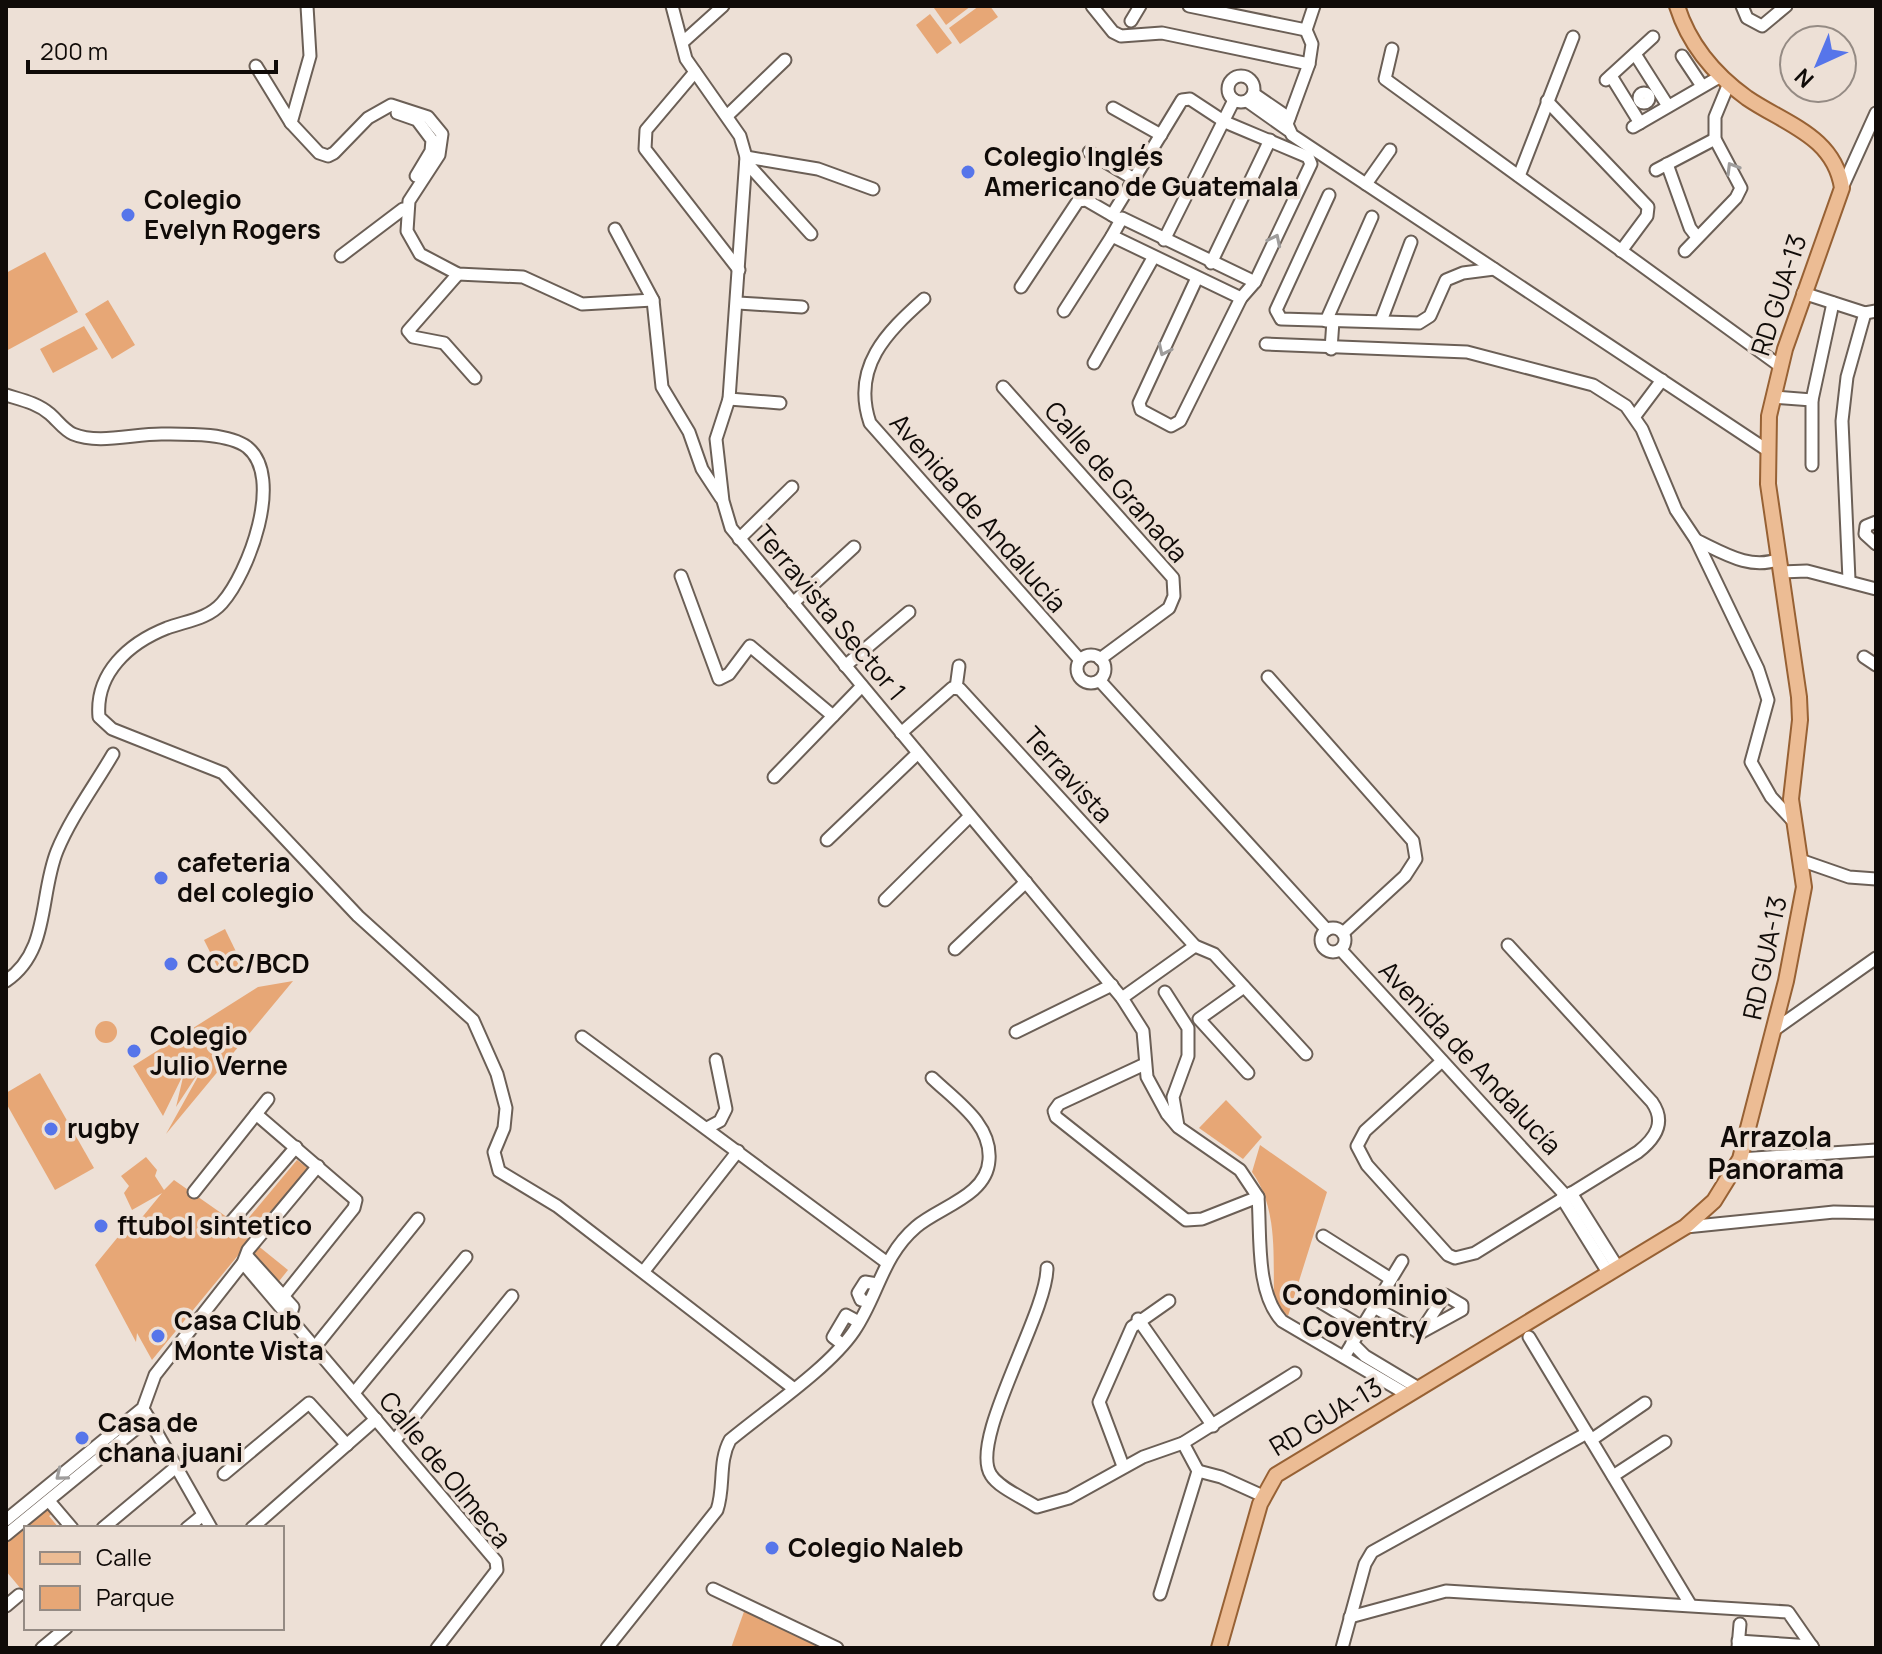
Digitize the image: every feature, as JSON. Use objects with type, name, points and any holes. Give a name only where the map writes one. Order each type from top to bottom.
[{"type":"main road","points":[[1677,6],[1693,43],[1725,79],[1818,141],[1835,164],[1842,188]]},
{"type":"main road","name":"RD GUA-13","points":[[1219,1648],[1261,1500],[1270,1482],[1286,1466],[1685,1227],[1714,1201],[1744,1160],[1803,899],[1803,861],[1793,821],[1791,784],[1800,720],[1768,484],[1767,450],[1780,366],[1842,188]]},
{"type":"street","points":[[291,123],[311,50],[307,6]]},
{"type":"street","name":"Terravista Sector 1","points":[[672,6],[686,59],[728,115],[740,136],[746,160],[729,399],[716,439],[728,522],[1122,998]]},
{"type":"street","points":[[683,42],[723,6]]},
{"type":"street","points":[[1092,6],[1113,32],[1121,36],[1162,33],[1309,64]]},
{"type":"street","points":[[1131,21],[1140,6]]},
{"type":"street","points":[[1189,6],[1306,30]]},
{"type":"street","points":[[1288,124],[1307,77],[1312,44],[1306,30],[1314,6]]},
{"type":"street","points":[[1742,6],[1747,18],[1762,26],[1786,6]]},
{"type":"street","points":[[1519,176],[1573,37]]},
{"type":"street","points":[[1653,37],[1609,78],[1644,98],[1668,106]]},
{"type":"street","points":[[1392,49],[1385,79],[1780,366]]},
{"type":"street","points":[[1635,54],[1644,98],[1653,115]]},
{"type":"street","points":[[1682,56],[1702,86]]},
{"type":"street","points":[[728,115],[785,60]]},
{"type":"street","points":[[256,66],[291,123],[319,153],[328,156],[377,112],[391,105],[418,111],[437,125],[442,134],[439,155],[409,201],[407,224]]},
{"type":"street","points":[[695,72],[646,130],[645,149],[739,270]]},
{"type":"street","points":[[1234,100],[1228,89],[1238,75],[1249,78],[1250,98]]},
{"type":"street","points":[[1644,98],[1637,125],[1702,86],[1725,79]]},
{"type":"street","points":[[1685,251],[1736,198],[1741,188],[1715,139],[1715,117],[1725,79]]},
{"type":"street","points":[[1234,100],[1250,98],[1366,184],[1767,450]]},
{"type":"street","points":[[1064,311],[1112,236],[1116,218],[1134,179],[1180,103],[1186,99],[1225,122],[1305,155],[1311,164],[1255,282],[1241,298],[1180,421],[1171,426],[1141,410],[1139,403],[1196,280]]},
{"type":"street","points":[[1164,240],[1234,100]]},
{"type":"street","points":[[1547,101],[1648,207],[1647,216],[1621,251]]},
{"type":"street","points":[[1113,108],[1161,135]]},
{"type":"street","points":[[341,256],[403,209],[432,140],[417,120],[405,114],[377,112]]},
{"type":"street","points":[[1842,188],[1876,113]]},
{"type":"street","points":[[1697,237],[1662,167],[1715,139]]},
{"type":"street","points":[[1211,263],[1270,140]]},
{"type":"street","points":[[1366,184],[1390,150]]},
{"type":"street","points":[[1089,152],[1134,179]]},
{"type":"street","points":[[746,160],[818,169],[873,189]]},
{"type":"street","points":[[746,160],[811,234]]},
{"type":"street","points":[[1329,195],[1275,314],[1281,319],[1424,321],[1430,316],[1446,280],[1454,275],[1494,269]]},
{"type":"street","points":[[1021,287],[1078,201],[1086,200],[1116,218],[1126,218],[1164,240],[1255,282]]},
{"type":"street","points":[[403,209],[408,235],[420,254],[458,274],[523,277],[582,304],[653,300]]},
{"type":"street","points":[[1331,349],[1330,321],[1372,217]]},
{"type":"street","points":[[615,229],[653,300],[662,387],[689,432],[702,469],[723,501]]},
{"type":"street","points":[[1112,236],[1196,280],[1241,298]]},
{"type":"street","points":[[1381,321],[1411,242]]},
{"type":"street","points":[[1094,363],[1153,258]]},
{"type":"street","points":[[458,274],[408,331],[413,337],[444,343],[475,378]]},
{"type":"street","points":[[1803,293],[1871,312],[1844,393],[1845,530],[1849,580]]},
{"type":"street","name":"Avenida de Andalucía","points":[[920,302],[877,347],[866,393],[870,423],[1080,660]]},
{"type":"street","points":[[738,303],[802,307]]},
{"type":"street","points":[[1812,465],[1812,400],[1833,303]]},
{"type":"street","points":[[1266,344],[1331,349],[1458,350],[1496,357],[1593,385],[1615,397],[1635,416],[1676,510],[1696,540],[1758,669],[1768,700],[1751,762],[1761,783],[1793,821]]},
{"type":"street","points":[[1635,416],[1662,380]]},
{"type":"street","name":"Calle de Granada","points":[[1003,387],[1173,578],[1174,596],[1169,608],[1100,659]]},
{"type":"street","points":[[6,395],[40,407],[67,430],[82,437],[176,434],[237,441],[253,454],[262,468],[262,511],[232,589],[213,611],[146,639],[111,666],[99,698],[99,717],[112,729],[223,773],[358,916],[416,970],[456,1001],[473,1020],[497,1074],[506,1108],[504,1128],[494,1152],[499,1171],[557,1206],[793,1388]]},
{"type":"street","points":[[1773,397],[1812,400]]},
{"type":"street","points":[[729,399],[780,403]]},
{"type":"street","points":[[739,539],[792,487]]},
{"type":"street","points":[[1845,530],[1869,527],[1876,544]]},
{"type":"street","points":[[1696,540],[1750,562],[1780,565],[1876,589]]},
{"type":"street","points":[[793,603],[854,547]]},
{"type":"street","points":[[681,576],[719,679],[729,674],[750,646],[833,716]]},
{"type":"street","points":[[1849,580],[1876,582]]},
{"type":"street","points":[[845,666],[909,612]]},
{"type":"street","points":[[1091,655],[1100,659],[1105,667],[1100,681],[1091,684],[1082,681],[1076,669],[1080,660],[1091,655]]},
{"type":"street","points":[[1864,657],[1876,665]]},
{"type":"street","points":[[901,733],[956,688],[959,666]]},
{"type":"street","points":[[1268,677],[1413,841],[1416,859],[1405,876],[1343,933]]},
{"type":"street","points":[[1100,681],[1327,930]]},
{"type":"street","points":[[774,777],[862,686]]},
{"type":"street","name":"Terravista","points":[[956,688],[1195,946],[1214,954],[1306,1054]]},
{"type":"street","points":[[827,840],[918,753]]},
{"type":"street","points":[[6,981],[19,971],[35,948],[56,853],[113,754]]},
{"type":"street","points":[[885,900],[970,816]]},
{"type":"street","points":[[1803,861],[1849,877],[1876,879]]},
{"type":"street","points":[[955,949],[1026,882]]},
{"type":"street","points":[[1336,929],[1343,933],[1345,944],[1341,950],[1329,952],[1323,947],[1322,939],[1327,930],[1336,929]]},
{"type":"street","points":[[1195,946],[1122,998],[1144,1035],[1145,1064],[1151,1087],[1178,1127],[1240,1170],[1258,1197],[1266,1292],[1272,1309],[1282,1321],[1414,1392]]},
{"type":"street","points":[[1442,1061],[1361,1136],[1357,1146],[1367,1165],[1448,1255],[1455,1258],[1475,1253],[1646,1146],[1656,1135],[1658,1116],[1652,1102],[1512,949]]},
{"type":"street","name":"Avenida de Andalucía","points":[[1341,950],[1566,1195],[1613,1271]]},
{"type":"street","points":[[1774,1030],[1876,958]]},
{"type":"street","points":[[1016,1032],[1112,985]]},
{"type":"street","points":[[1244,987],[1199,1019],[1248,1073]]},
{"type":"street","points":[[1165,992],[1188,1028],[1188,1056],[1173,1097],[1178,1127]]},
{"type":"street","points":[[582,1037],[886,1262]]},
{"type":"street","points":[[707,1128],[720,1121],[726,1109],[716,1060]]},
{"type":"street","points":[[1145,1064],[1059,1104],[1054,1111],[1056,1117],[1186,1220],[1202,1219],[1258,1197]]},
{"type":"street","points":[[607,1648],[717,1510],[722,1496],[724,1452],[730,1440],[842,1344],[859,1322],[886,1262],[901,1240],[923,1221],[973,1191],[990,1163],[986,1135],[932,1078]]},
{"type":"street","points":[[194,1192],[268,1099]]},
{"type":"street","points":[[256,1114],[355,1196],[356,1204],[281,1299]]},
{"type":"street","points":[[232,1221],[296,1147]]},
{"type":"street","points":[[1744,1160],[1876,1150]]},
{"type":"street","points":[[644,1271],[738,1151]]},
{"type":"street","points":[[6,1535],[49,1501],[146,1413],[155,1375],[245,1260],[248,1250],[318,1166]]},
{"type":"street","points":[[1685,1227],[1720,1221],[1875,1212]]},
{"type":"street","points":[[315,1347],[418,1219]]},
{"type":"street","points":[[1323,1236],[1391,1279]]},
{"type":"street","points":[[354,1393],[466,1257]]},
{"type":"street","name":"Calle de Olmeca","points":[[245,1260],[281,1299],[292,1320],[496,1561],[497,1570],[437,1648]]},
{"type":"street","points":[[1344,1357],[1402,1261]]},
{"type":"street","points":[[1047,1268],[1040,1303],[1009,1374],[985,1461],[991,1477],[1037,1507],[1069,1498],[1123,1466],[1183,1443],[1295,1373]]},
{"type":"street","points":[[1309,1295],[1362,1327]]},
{"type":"street","points":[[395,1440],[512,1296]]},
{"type":"street","points":[[1123,1466],[1099,1402],[1138,1319],[1169,1301]]},
{"type":"street","points":[[1374,1307],[1420,1333]]},
{"type":"street","points":[[1138,1319],[1213,1426]]},
{"type":"street","points":[[1529,1337],[1690,1604]]},
{"type":"street","points":[[1352,1343],[1380,1372]]},
{"type":"street","points":[[1344,1357],[1365,1356]]},
{"type":"street","points":[[224,1474],[309,1403],[347,1445]]},
{"type":"street","points":[[1342,1648],[1367,1560],[1378,1547],[1589,1436],[1645,1403]]},
{"type":"street","points":[[146,1413],[210,1526]]},
{"type":"street","points":[[6,1520],[146,1413]]},
{"type":"street","points":[[254,1526],[376,1419]]},
{"type":"street","points":[[1613,1476],[1665,1442]]},
{"type":"street","points":[[1183,1443],[1202,1473],[1221,1477],[1261,1500]]},
{"type":"street","points":[[105,1526],[176,1467]]},
{"type":"street","points":[[1160,1594],[1202,1473]]},
{"type":"street","points":[[49,1501],[70,1526]]},
{"type":"street","points":[[189,1526],[203,1515]]},
{"type":"street","points":[[713,1589],[838,1644]]},
{"type":"street","points":[[1350,1617],[1446,1591],[1690,1604],[1788,1612],[1812,1647]]},
{"type":"street","points":[[6,1606],[19,1595]]},
{"type":"street","points":[[1740,1624],[1738,1645],[1812,1647]]},
{"type":"street","points":[[42,1648],[64,1630]]},
{"type":"green space","points":[[971,6],[946,25],[934,8]]},
{"type":"green space","points":[[979,6],[990,6],[998,17],[960,44],[949,28]]},
{"type":"green space","points":[[930,14],[952,43],[937,54],[916,25]]},
{"type":"green space","points":[[45,252],[78,312],[6,351],[6,273]]},
{"type":"green space","points":[[108,300],[135,345],[112,359],[85,314]]},
{"type":"green space","points":[[84,326],[98,349],[53,373],[40,349]]},
{"type":"green space","points":[[225,929],[243,966],[221,974],[204,940]]},
{"type":"green space","points":[[293,981],[166,1134],[210,1055],[176,1107],[184,1073],[163,1116],[133,1066],[258,987]]},
{"type":"green space","points":[[106,1021],[114,1024],[117,1032],[114,1040],[106,1043],[98,1040],[95,1032],[98,1024]]},
{"type":"green space","points":[[40,1073],[94,1168],[55,1190],[6,1103],[6,1093]]},
{"type":"green space","points":[[1226,1100],[1262,1137],[1243,1159],[1199,1128]]},
{"type":"green space","points":[[1260,1145],[1327,1192],[1288,1316],[1280,1310],[1274,1298],[1270,1217],[1252,1172]]},
{"type":"green space","points":[[146,1157],[157,1170],[155,1176],[164,1190],[174,1180],[241,1227],[297,1160],[309,1169],[152,1360],[137,1333],[136,1342],[95,1265],[122,1232],[125,1238],[162,1193],[132,1210],[124,1193],[129,1186],[121,1176]]},
{"type":"green space","points":[[252,1241],[288,1270],[276,1285],[245,1249]]},
{"type":"green space","points":[[45,1502],[53,1513],[49,1516],[57,1526],[24,1526],[24,1593],[6,1571],[6,1535]]},
{"type":"green space","points":[[746,1606],[837,1648],[731,1648]]},
{"type":"place","name":"Colegio Inglés Americano de Guatemala","points":[[968,172]]},
{"type":"place","name":"Colegio Evelyn Rogers","points":[[128,215]]},
{"type":"place","name":"cafeteria del colegio","points":[[161,878]]},
{"type":"place","name":"CCC/BCD","points":[[171,964]]},
{"type":"place","name":"Colegio Julio Verne","points":[[134,1051]]},
{"type":"place","name":"rugby","points":[[51,1129]]},
{"type":"place","name":"ftubol sintetico","points":[[101,1226]]},
{"type":"place","name":"Casa Club Monte Vista","points":[[158,1336]]},
{"type":"place","name":"Casa de chana juani","points":[[82,1438]]},
{"type":"place","name":"Colegio Naleb","points":[[772,1548]]},
{"type":"district","name":"Arrazola Panorama","points":[[1776,1153]]},
{"type":"district","name":"Condominio Coventry","points":[[1365,1311]]}]
